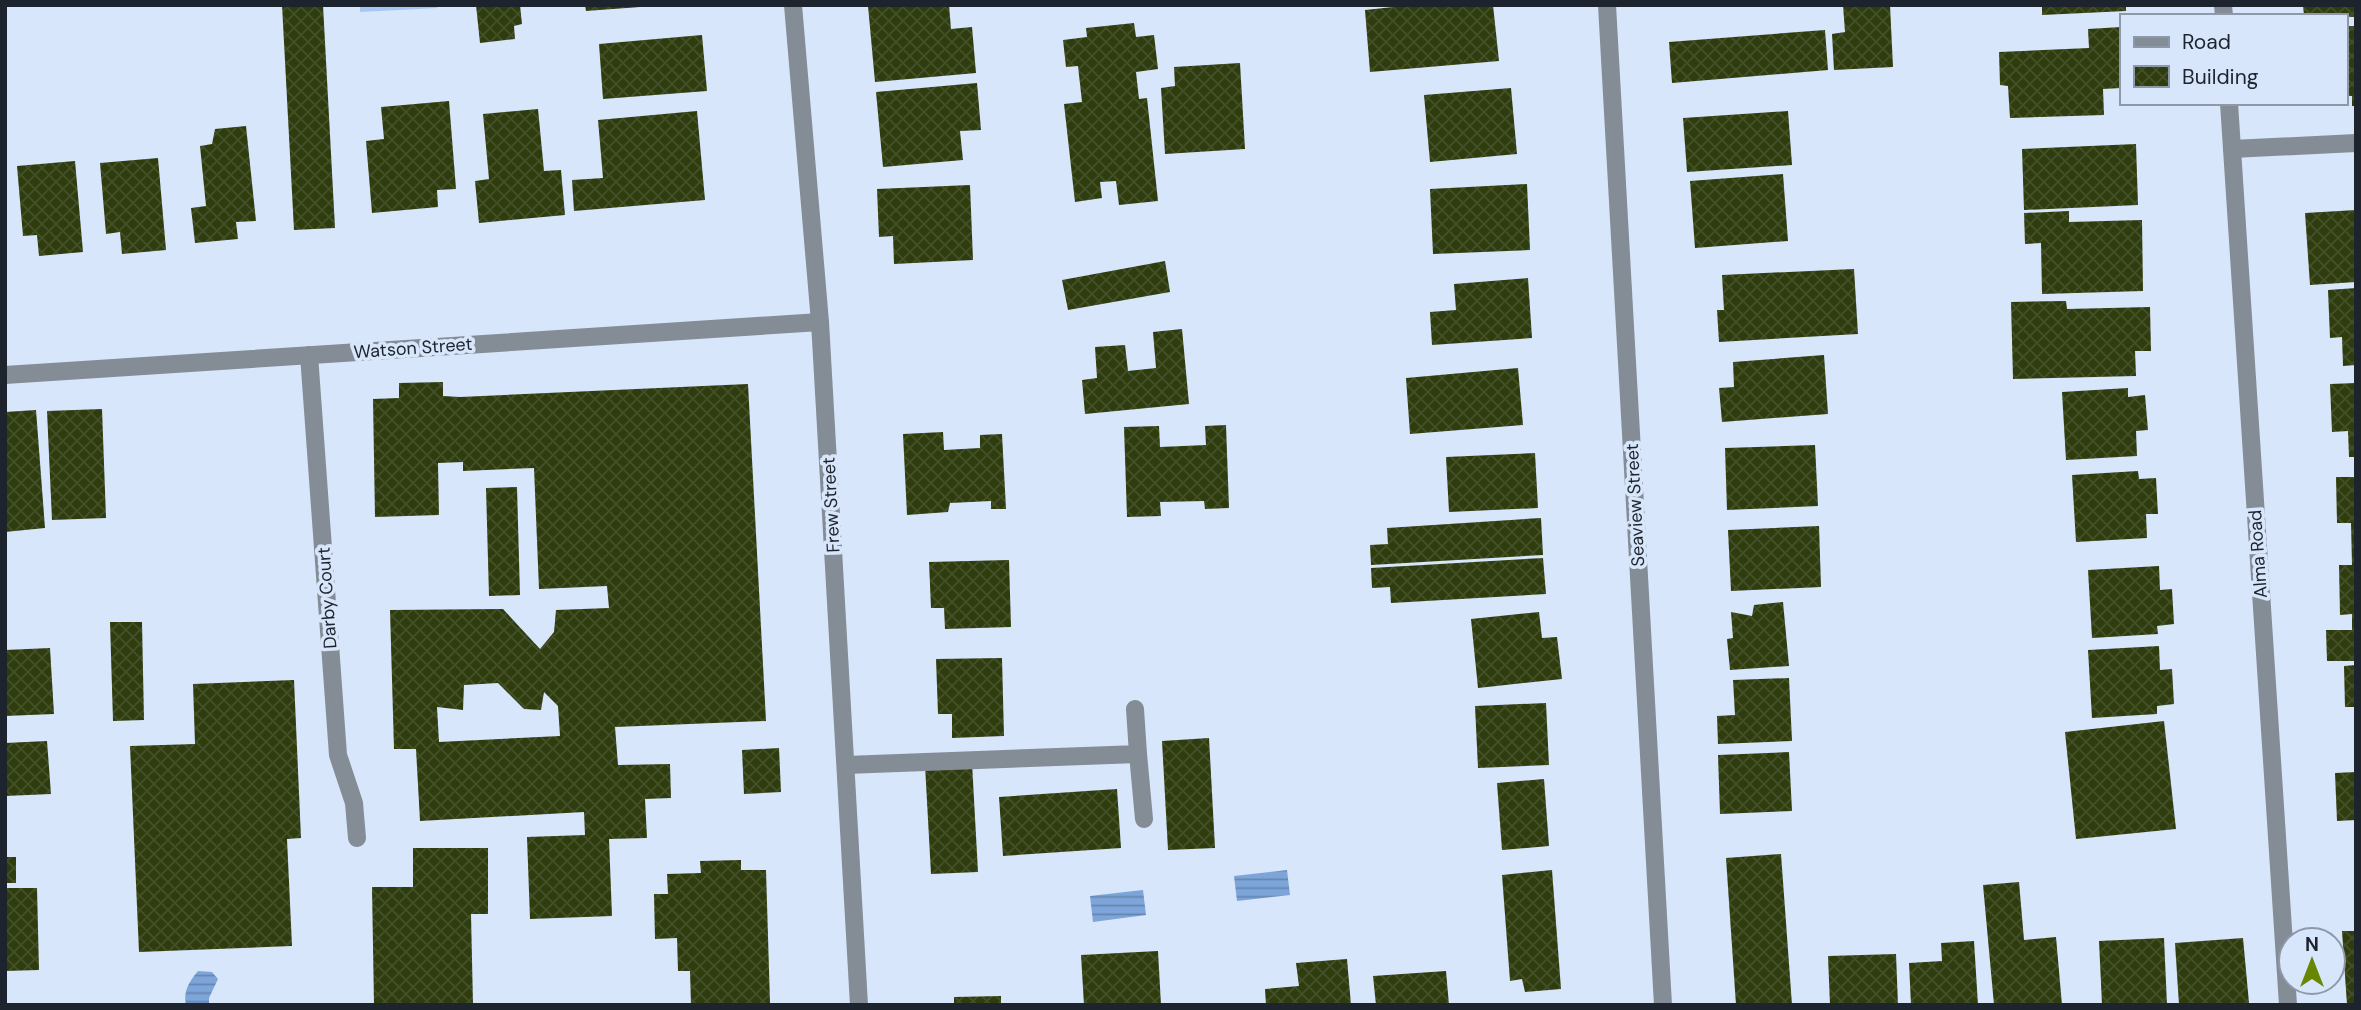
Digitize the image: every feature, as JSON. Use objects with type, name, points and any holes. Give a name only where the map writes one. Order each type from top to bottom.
[{"type":"street","name":"Frew Street","points":[[793,5],[820,322],[859,1005]]},
{"type":"street","name":"Seaview Street","points":[[1607,5],[1663,1005]]},
{"type":"street","name":"Alma Road","points":[[2229,105],[2288,1005]]},
{"type":"street","points":[[2232,149],[2356,143]]},
{"type":"street","name":"Watson Street","points":[[5,375],[820,322]]},
{"type":"street","name":"Darby Court","points":[[309,355],[338,755],[354,803],[357,838]]},
{"type":"street","points":[[1135,709],[1144,819]]},
{"type":"street","points":[[846,765],[1138,754]]},
{"type":"shaded area","points":[[360,5],[436,5],[437,8],[360,12]]},
{"type":"shaded area","points":[[1287,870],[1290,895],[1237,901],[1234,876]]},
{"type":"shaded area","points":[[1143,890],[1146,915],[1093,922],[1090,896]]},
{"type":"shaded area","points":[[198,971],[212,972],[218,979],[209,998],[209,1005],[186,1005],[185,995]]},
{"type":"building","points":[[282,5],[323,5],[335,228],[294,230]]},
{"type":"building","points":[[476,5],[520,5],[522,24],[514,26],[515,39],[480,43]]},
{"type":"building","points":[[585,5],[640,5],[640,7],[586,11]]},
{"type":"building","points":[[949,5],[951,29],[972,27],[976,73],[875,82],[868,6]]},
{"type":"building","points":[[1412,5],[1493,5],[1499,61],[1370,72],[1365,10]]},
{"type":"building","points":[[1843,5],[1890,5],[1893,67],[1834,70],[1832,34],[1845,32]]},
{"type":"building","points":[[2042,5],[2126,5],[2126,11],[2042,15]]},
{"type":"building","points":[[2303,5],[2356,5],[2356,17],[2347,17],[2347,14],[2304,14]]},
{"type":"building","points":[[1134,23],[1136,37],[1154,35],[1158,69],[1136,72],[1139,99],[1147,98],[1158,201],[1119,205],[1116,181],[1100,182],[1102,198],[1075,202],[1064,104],[1082,102],[1078,66],[1066,67],[1063,40],[1087,37],[1086,28]]},
{"type":"building","points":[[2347,26],[2356,26],[2356,106],[2352,106],[2352,96],[2347,96]]},
{"type":"building","points":[[2120,27],[2120,88],[2103,89],[2104,115],[2010,118],[2008,86],[2000,85],[1999,52],[2089,48],[2088,29]]},
{"type":"building","points":[[1825,30],[1828,70],[1672,83],[1669,42]]},
{"type":"building","points":[[702,35],[707,91],[603,99],[599,44]]},
{"type":"building","points":[[1240,63],[1245,149],[1165,154],[1161,88],[1175,86],[1174,67]]},
{"type":"building","points":[[977,83],[981,130],[960,131],[963,160],[883,167],[876,92]]},
{"type":"building","points":[[1511,88],[1517,154],[1430,162],[1424,95]]},
{"type":"building","points":[[449,101],[456,189],[437,190],[438,207],[372,213],[366,141],[384,139],[381,107]]},
{"type":"building","points":[[538,109],[544,171],[561,170],[565,215],[479,223],[475,181],[489,179],[483,114]]},
{"type":"building","points":[[697,111],[705,200],[574,211],[572,180],[603,178],[598,120]]},
{"type":"building","points":[[1788,111],[1792,165],[1687,172],[1683,118]]},
{"type":"building","points":[[246,126],[256,221],[236,222],[238,239],[195,243],[191,208],[206,206],[200,146],[212,144],[215,129]]},
{"type":"building","points":[[2136,144],[2138,205],[2024,210],[2022,149]]},
{"type":"building","points":[[158,158],[166,250],[122,254],[120,232],[106,234],[100,163]]},
{"type":"building","points":[[75,161],[83,252],[39,256],[37,235],[23,236],[17,166]]},
{"type":"building","points":[[1783,174],[1788,241],[1695,248],[1690,181]]},
{"type":"building","points":[[1527,184],[1530,250],[1433,254],[1430,189]]},
{"type":"building","points":[[970,185],[973,260],[894,264],[893,236],[879,237],[877,189]]},
{"type":"building","points":[[2356,210],[2356,282],[2310,285],[2305,213]]},
{"type":"building","points":[[2069,211],[2069,222],[2142,220],[2143,291],[2042,294],[2041,243],[2025,244],[2024,213]]},
{"type":"building","points":[[1165,261],[1170,292],[1068,310],[1062,280]]},
{"type":"building","points":[[1854,269],[1858,334],[1719,342],[1717,310],[1724,310],[1722,275]]},
{"type":"building","points":[[1528,278],[1532,338],[1432,345],[1430,312],[1456,310],[1454,284]]},
{"type":"building","points":[[2356,288],[2356,365],[2343,366],[2342,337],[2330,338],[2328,290]]},
{"type":"building","points":[[2066,301],[2067,309],[2150,307],[2151,351],[2135,351],[2136,376],[2013,379],[2011,302]]},
{"type":"building","points":[[1182,329],[1189,404],[1085,414],[1082,380],[1097,378],[1095,347],[1125,345],[1128,371],[1156,368],[1153,332]]},
{"type":"building","points":[[1824,355],[1828,414],[1722,422],[1719,388],[1734,387],[1733,362]]},
{"type":"building","points":[[1518,368],[1523,425],[1410,434],[1406,378]]},
{"type":"building","points":[[443,382],[443,396],[460,397],[748,384],[766,721],[615,727],[618,765],[670,764],[671,798],[645,799],[647,838],[609,839],[612,916],[530,919],[527,837],[585,835],[584,812],[420,821],[416,749],[394,749],[390,610],[503,609],[540,649],[554,632],[556,610],[609,608],[607,586],[539,589],[534,468],[463,471],[463,462],[438,463],[439,515],[375,517],[373,399],[399,398],[399,383]],"holes":[[[498,683],[524,709],[541,710],[544,692],[558,706],[560,736],[439,742],[437,707],[463,710],[464,685]]]},
{"type":"building","points":[[2356,383],[2356,457],[2349,457],[2348,431],[2332,432],[2330,384]]},
{"type":"building","points":[[2128,388],[2128,397],[2145,395],[2148,430],[2136,431],[2137,456],[2066,460],[2062,392]]},
{"type":"building","points":[[102,409],[106,518],[52,520],[47,411]]},
{"type":"building","points":[[36,410],[45,528],[5,532],[5,412]]},
{"type":"building","points":[[1226,425],[1229,508],[1205,509],[1204,501],[1160,502],[1161,516],[1127,517],[1124,427],[1159,426],[1160,447],[1206,445],[1205,426]]},
{"type":"building","points":[[943,432],[944,450],[980,448],[980,435],[1002,434],[1006,509],[991,509],[991,501],[950,503],[948,512],[907,515],[903,434]]},
{"type":"building","points":[[1815,445],[1818,506],[1727,510],[1725,448]]},
{"type":"building","points":[[1535,453],[1538,508],[1449,512],[1446,457]]},
{"type":"building","points":[[2138,471],[2139,479],[2156,478],[2158,514],[2146,514],[2147,538],[2076,542],[2072,475]]},
{"type":"building","points":[[2336,477],[2356,477],[2356,661],[2327,661],[2326,630],[2352,630],[2352,614],[2340,615],[2339,565],[2352,565],[2351,523],[2337,523]]},
{"type":"building","points":[[517,487],[520,595],[489,596],[486,488]]},
{"type":"building","points":[[1541,518],[1543,555],[1371,565],[1370,545],[1388,544],[1387,528]]},
{"type":"building","points":[[1819,526],[1821,587],[1731,591],[1728,530]]},
{"type":"building","points":[[1543,558],[1546,594],[1391,603],[1390,587],[1372,588],[1371,568]]},
{"type":"building","points":[[1009,560],[1011,627],[945,629],[944,608],[931,608],[929,562]]},
{"type":"building","points":[[2159,566],[2160,590],[2172,589],[2174,624],[2157,626],[2158,634],[2092,638],[2088,570]]},
{"type":"building","points":[[1783,602],[1789,666],[1730,670],[1727,639],[1733,638],[1731,612],[1752,616],[1754,605]]},
{"type":"building","points":[[1539,612],[1542,638],[1557,637],[1562,679],[1478,688],[1471,619]]},
{"type":"building","points":[[110,622],[142,622],[144,720],[113,721]]},
{"type":"building","points":[[2159,646],[2160,670],[2172,669],[2174,704],[2157,706],[2157,714],[2092,718],[2088,650]]},
{"type":"building","points":[[50,648],[54,714],[5,716],[5,650]]},
{"type":"building","points":[[1002,658],[1004,736],[952,738],[952,714],[938,714],[936,659]]},
{"type":"building","points":[[2356,665],[2356,707],[2345,707],[2344,666]]},
{"type":"building","points":[[1789,678],[1792,741],[1718,744],[1717,716],[1735,715],[1733,680]]},
{"type":"building","points":[[294,680],[301,838],[287,839],[292,946],[139,952],[130,746],[195,744],[193,684]]},
{"type":"building","points":[[1546,703],[1549,765],[1478,768],[1475,706]]},
{"type":"building","points":[[2164,721],[2176,829],[2076,839],[2065,732]]},
{"type":"building","points":[[1209,738],[1215,848],[1168,850],[1162,741]]},
{"type":"building","points":[[47,741],[51,794],[5,796],[5,743]]},
{"type":"building","points":[[779,748],[781,792],[744,794],[742,750]]},
{"type":"building","points":[[1789,752],[1792,811],[1720,814],[1718,755]]},
{"type":"building","points":[[972,763],[978,872],[931,874],[925,765]]},
{"type":"building","points":[[2356,772],[2356,820],[2337,821],[2335,773]]},
{"type":"building","points":[[1544,779],[1549,846],[1502,850],[1497,783]]},
{"type":"building","points":[[1117,789],[1121,848],[1003,856],[999,797]]},
{"type":"building","points":[[413,848],[488,848],[488,914],[471,914],[473,1005],[374,1005],[372,887],[413,887]]},
{"type":"building","points":[[1781,854],[1792,1005],[1736,1005],[1726,858]]},
{"type":"building","points":[[5,857],[16,857],[16,883],[5,883]]},
{"type":"building","points":[[741,860],[741,870],[766,870],[770,1003],[691,1005],[690,971],[678,971],[677,938],[655,939],[654,894],[668,894],[667,874],[701,873],[700,861]]},
{"type":"building","points":[[1552,870],[1561,989],[1525,992],[1522,979],[1510,981],[1502,875]]},
{"type":"building","points":[[2019,882],[2024,940],[2056,937],[2062,1005],[1994,1005],[1983,885]]},
{"type":"building","points":[[5,888],[37,888],[39,970],[5,971]]},
{"type":"building","points":[[2347,931],[2356,931],[2356,1005],[2347,1005]]},
{"type":"building","points":[[2164,938],[2167,1005],[2102,1005],[2099,941]]},
{"type":"building","points":[[2243,938],[2249,1003],[2179,1005],[2175,943]]},
{"type":"building","points":[[1974,941],[1978,1005],[1911,1005],[1909,963],[1942,961],[1941,943]]},
{"type":"building","points":[[1158,951],[1161,1005],[1084,1005],[1081,955]]},
{"type":"building","points":[[1896,954],[1898,1005],[1830,1005],[1828,956]]},
{"type":"building","points":[[1347,959],[1351,1005],[1266,1005],[1265,989],[1299,986],[1296,963]]},
{"type":"building","points":[[1446,971],[1449,1005],[1376,1005],[1373,976]]},
{"type":"building","points":[[1001,996],[1001,1005],[954,1005],[954,997]]}]
